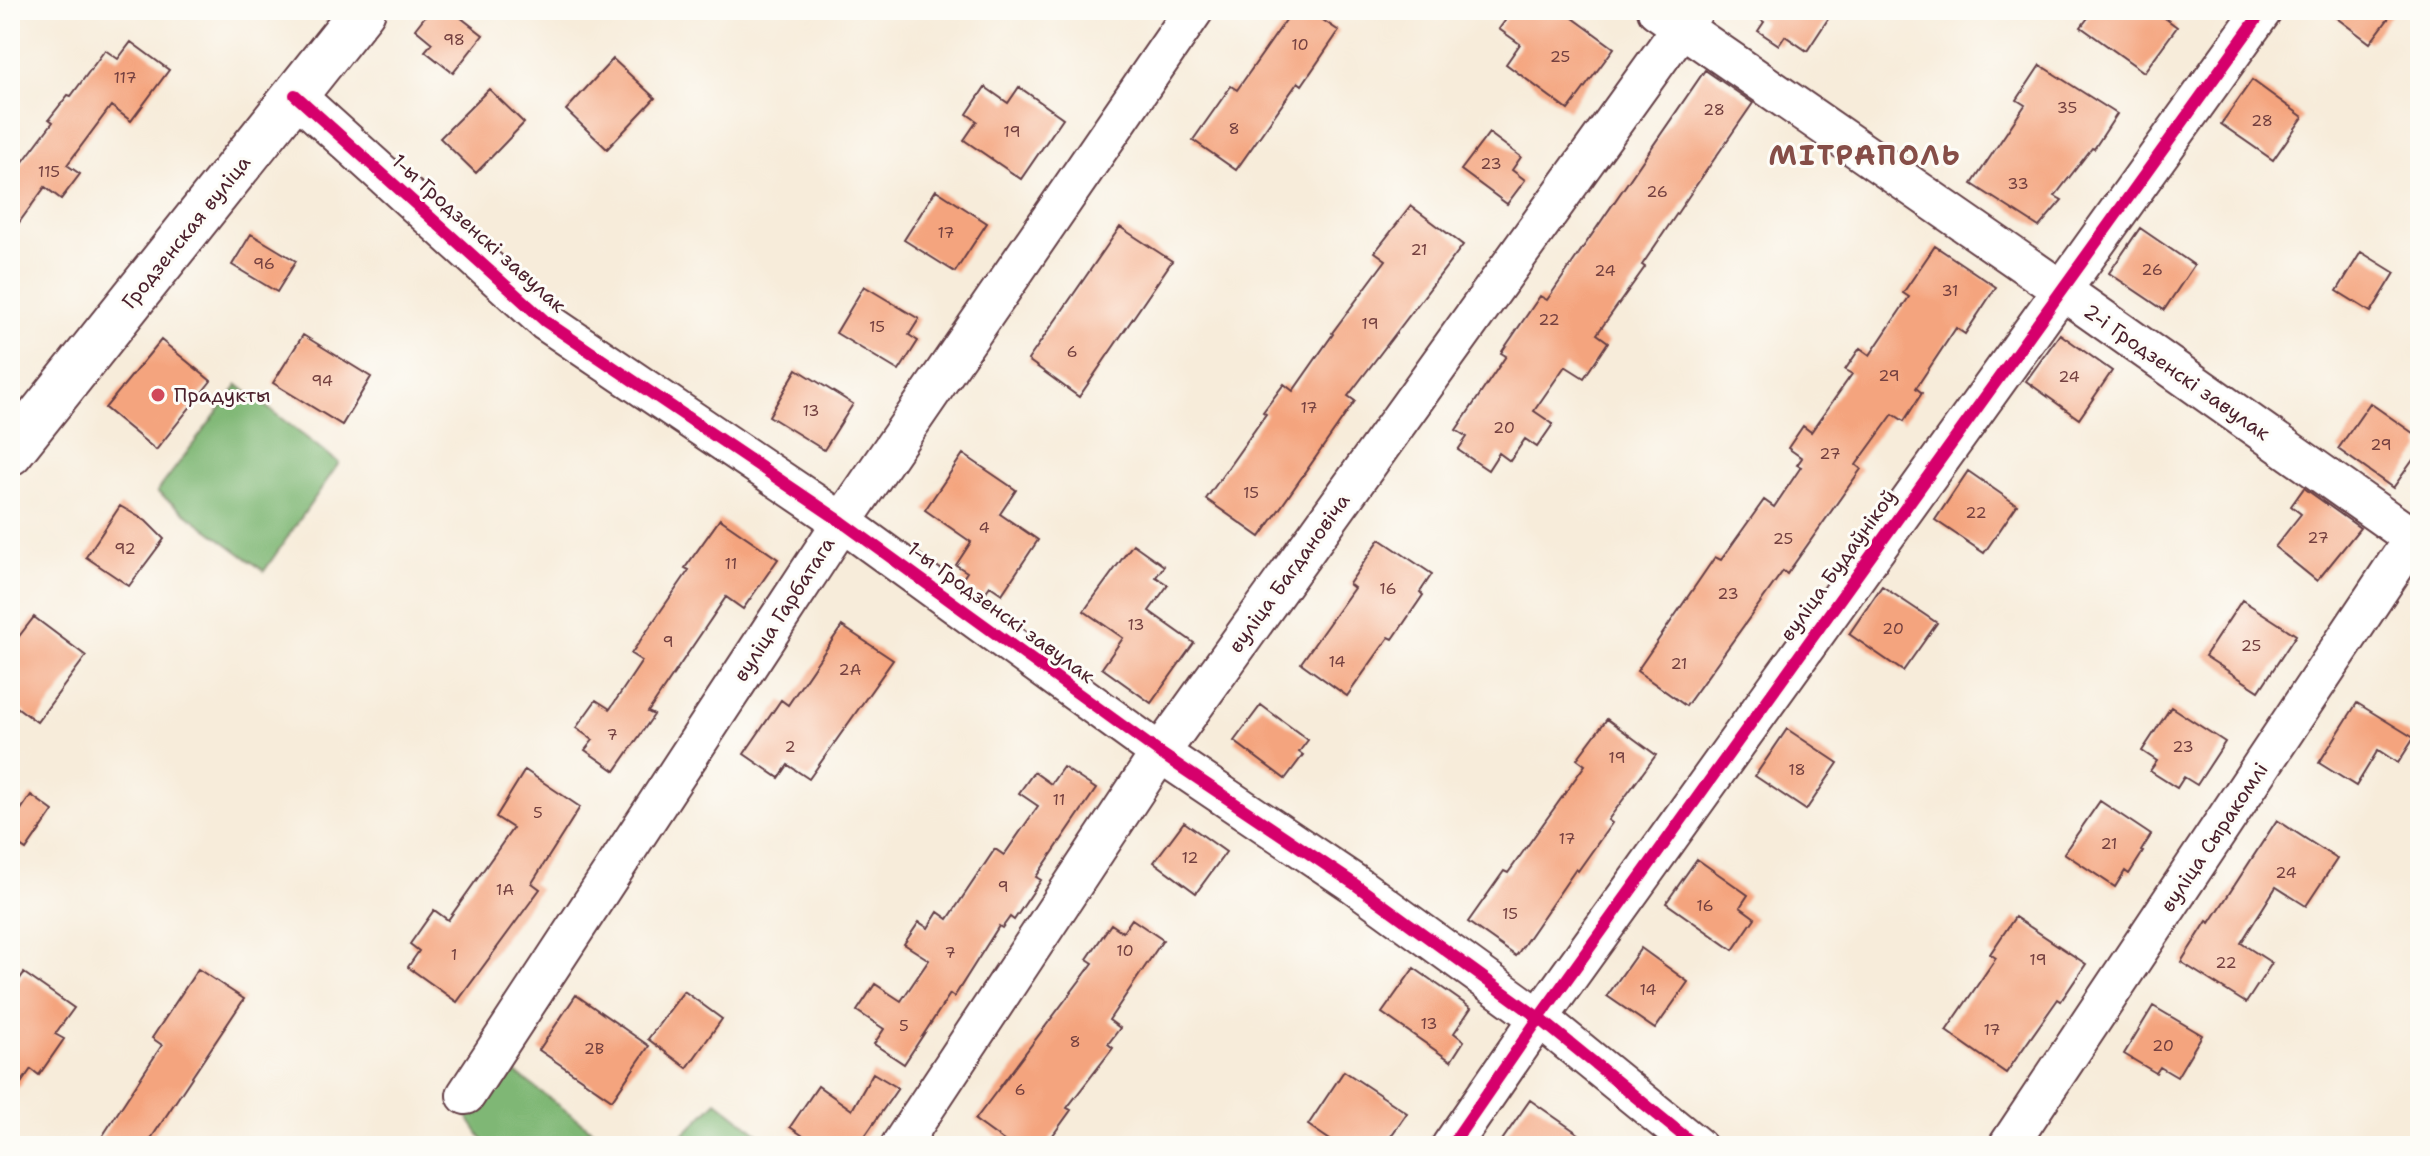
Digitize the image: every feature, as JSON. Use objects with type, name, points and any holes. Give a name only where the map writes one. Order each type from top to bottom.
[{"type":"street","name":"Гродзенская вуліца","points":[[10,453],[363,10]]},
{"type":"street","name":"вуліца Гарбатага","points":[[466,1095],[842,522],[1194,10]]},
{"type":"street","name":"вуліца Будаўнікоў","points":[[1451,1146],[1539,1018],[2060,289],[2263,10]]},
{"type":"street","name":"2-і Гродзенскі завулак","points":[[1678,16],[2060,289],[2418,537]]},
{"type":"street","name":"вуліца Багдановіча","points":[[900,1146],[1160,753],[1678,16]]},
{"type":"street","name":"1-ы Гродзенскі завулак","points":[[295,95],[545,321],[842,522],[1160,753],[1353,883],[1539,1018],[1696,1146]]},
{"type":"street","name":"вуліца Сыракомлі","points":[[2008,1146],[2418,537]]},
{"type":"green space","points":[[238,385],[339,463],[264,571],[157,492]]},
{"type":"green space","points":[[512,1070],[613,1146],[487,1146],[466,1115]]},
{"type":"green space","points":[[717,1101],[774,1146],[672,1146]]},
{"type":"building","points":[[430,10],[451,10],[483,35],[453,73],[425,51],[432,43],[415,29]]},
{"type":"building","points":[[1293,10],[1308,10],[1339,31],[1302,85],[1298,82],[1236,170],[1193,140],[1231,86],[1237,90]]},
{"type":"building","points":[[1513,10],[1562,10],[1614,48],[1568,110],[1506,64],[1520,44],[1499,29]]},
{"type":"building","points":[[1746,10],[1834,10],[1807,51],[1785,36],[1779,45],[1758,31],[1764,22]]},
{"type":"building","points":[[2094,10],[2154,10],[2177,27],[2144,72],[2081,27]]},
{"type":"building","points":[[2326,10],[2395,10],[2370,43]]},
{"type":"building","points":[[131,42],[169,70],[131,121],[111,106],[67,165],[80,174],[61,199],[45,187],[10,235],[10,179],[53,122],[49,119],[68,95],[71,96],[105,50],[118,59]]},
{"type":"building","points":[[613,59],[655,98],[607,149],[566,110]]},
{"type":"building","points":[[2040,65],[2117,114],[2094,149],[2055,196],[2062,200],[2039,227],[1972,184],[2025,105],[2017,100]]},
{"type":"building","points":[[1705,70],[1753,103],[1597,334],[1608,342],[1584,378],[1565,366],[1534,411],[1553,424],[1537,447],[1525,439],[1510,461],[1499,453],[1488,470],[1458,450],[1467,437],[1456,430],[1506,356],[1501,353],[1540,296],[1547,300]]},
{"type":"building","points":[[2252,80],[2303,117],[2273,160],[2221,124]]},
{"type":"building","points":[[985,87],[1008,103],[1019,87],[1063,118],[1021,179],[964,140],[977,121],[967,114]]},
{"type":"building","points":[[489,89],[524,123],[476,173],[440,138]]},
{"type":"building","points":[[1489,133],[1521,157],[1512,170],[1525,180],[1507,204],[1461,170]]},
{"type":"building","points":[[936,190],[987,223],[955,272],[904,240]]},
{"type":"building","points":[[1411,206],[1463,245],[1348,396],[1355,401],[1260,537],[1206,499],[1284,384],[1293,391],[1386,260],[1375,252]]},
{"type":"building","points":[[1120,227],[1172,261],[1079,397],[1028,360]]},
{"type":"building","points":[[2140,228],[2194,265],[2164,310],[2109,273]]},
{"type":"building","points":[[251,234],[296,261],[277,292],[232,265]]},
{"type":"building","points":[[1935,246],[1996,287],[1965,334],[1956,328],[1916,388],[1922,393],[1904,421],[1893,414],[1856,465],[1861,469],[1787,574],[1783,571],[1686,706],[1637,671],[1715,557],[1721,560],[1764,500],[1774,507],[1801,467],[1797,465],[1802,458],[1788,448],[1803,426],[1811,432],[1852,374],[1845,370],[1860,348],[1870,355],[1909,297],[1903,293]]},
{"type":"building","points":[[2361,252],[2395,273],[2371,312],[2337,291]]},
{"type":"building","points":[[864,286],[919,319],[909,335],[918,341],[899,371],[836,333]]},
{"type":"building","points":[[2060,334],[2112,371],[2079,419],[2026,381]]},
{"type":"building","points":[[303,335],[371,377],[342,425],[273,383]]},
{"type":"building","name":"Прадукты","points":[[161,340],[211,381],[156,450],[105,408]]},
{"type":"building","points":[[797,369],[853,404],[824,450],[769,416]]},
{"type":"building","points":[[2370,403],[2420,438],[2420,450],[2393,488],[2338,449]]},
{"type":"building","points":[[963,454],[1016,490],[1000,514],[1038,540],[1002,594],[990,586],[982,597],[961,581],[967,572],[956,565],[971,542],[925,510]]},
{"type":"building","points":[[1968,471],[2017,505],[1984,553],[1935,520]]},
{"type":"building","points":[[2304,488],[2360,528],[2317,581],[2275,547],[2301,514],[2291,506]]},
{"type":"building","points":[[120,506],[146,521],[164,539],[129,586],[86,557]]},
{"type":"building","points":[[720,519],[778,559],[743,609],[726,597],[648,712],[654,715],[615,771],[585,750],[593,740],[576,728],[596,700],[610,709],[642,661],[631,654]]},
{"type":"building","points":[[1380,539],[1432,574],[1420,592],[1423,595],[1393,639],[1389,637],[1347,696],[1301,663],[1354,588],[1349,584]]},
{"type":"building","points":[[1133,544],[1164,566],[1156,577],[1168,585],[1149,611],[1194,643],[1151,703],[1102,668],[1123,638],[1084,611]]},
{"type":"building","points":[[1882,586],[1937,623],[1903,671],[1849,634]]},
{"type":"building","points":[[2242,600],[2296,635],[2259,691],[2205,656]]},
{"type":"building","points":[[34,617],[86,656],[37,722],[10,702],[10,648]]},
{"type":"building","points":[[842,626],[893,660],[809,779],[788,765],[779,778],[744,754],[781,700],[788,705]]},
{"type":"building","points":[[2357,703],[2414,738],[2398,763],[2378,750],[2356,786],[2319,763]]},
{"type":"building","points":[[1261,705],[1308,740],[1299,752],[1303,755],[1285,779],[1234,741]]},
{"type":"building","points":[[2171,707],[2225,742],[2197,785],[2184,777],[2177,788],[2150,771],[2157,761],[2142,751]]},
{"type":"building","points":[[1607,719],[1656,755],[1608,820],[1612,823],[1516,956],[1468,922],[1504,871],[1508,873],[1585,765],[1577,759]]},
{"type":"building","points":[[1787,729],[1838,763],[1806,810],[1755,776]]},
{"type":"building","points":[[1063,767],[1096,789],[1036,877],[1041,880],[1014,920],[1010,917],[1002,928],[999,926],[954,997],[950,994],[904,1064],[874,1044],[884,1029],[857,1011],[875,984],[901,1001],[929,960],[904,944],[919,922],[928,928],[938,912],[948,919],[995,849],[1004,855],[1038,806],[1019,793],[1034,772],[1051,784]]},
{"type":"building","points":[[525,770],[580,807],[532,883],[540,889],[457,1002],[408,967],[419,951],[410,944],[434,910],[448,920],[513,828],[496,817]]},
{"type":"building","points":[[31,795],[53,811],[26,850],[10,839],[10,826]]},
{"type":"building","points":[[2100,801],[2151,835],[2129,874],[2125,871],[2115,887],[2064,853]]},
{"type":"building","points":[[2277,820],[2337,859],[2306,906],[2276,887],[2241,943],[2272,963],[2246,1003],[2181,962]]},
{"type":"building","points":[[1184,822],[1226,852],[1196,893],[1154,862]]},
{"type":"building","points":[[1697,859],[1748,895],[1740,907],[1755,918],[1733,950],[1666,903]]},
{"type":"building","points":[[2015,917],[2086,964],[2006,1073],[1946,1031],[1996,958],[1990,954]]},
{"type":"building","points":[[1132,919],[1163,940],[1109,1020],[1120,1028],[1108,1044],[1113,1048],[1067,1108],[1071,1110],[1045,1146],[1011,1146],[975,1120],[1093,963],[1087,959],[1111,924],[1123,932]]},
{"type":"building","points":[[1641,948],[1688,982],[1655,1029],[1607,996]]},
{"type":"building","points":[[1414,968],[1471,1008],[1454,1033],[1464,1041],[1451,1061],[1382,1013]]},
{"type":"building","points":[[198,969],[244,999],[146,1146],[96,1146],[162,1045],[152,1038]]},
{"type":"building","points":[[24,973],[74,1008],[55,1034],[64,1039],[39,1075],[31,1069],[10,1099],[10,993]]},
{"type":"building","points":[[684,991],[722,1019],[687,1068],[648,1039]]},
{"type":"building","points":[[576,995],[649,1046],[612,1100],[539,1050]]},
{"type":"building","points":[[2153,1006],[2202,1035],[2177,1077],[2160,1067],[2156,1073],[2124,1054]]},
{"type":"building","points":[[1344,1071],[1407,1113],[1384,1146],[1339,1146],[1308,1125]]},
{"type":"building","points":[[873,1073],[898,1088],[858,1146],[818,1146],[790,1127],[818,1086],[852,1110]]},
{"type":"building","points":[[1530,1100],[1596,1146],[1498,1146]]},
{"type":"cycle path","points":[[1451,1146],[1539,1018],[2263,10]]},
{"type":"cycle path","points":[[295,95],[545,321],[842,522],[1160,753],[1353,883],[1539,1018],[1696,1146]]},
{"type":"place","name":"Прадукты","points":[[158,395]]},
{"type":"district","name":"МІТРАПОЛЬ","points":[[1865,155]]}]
